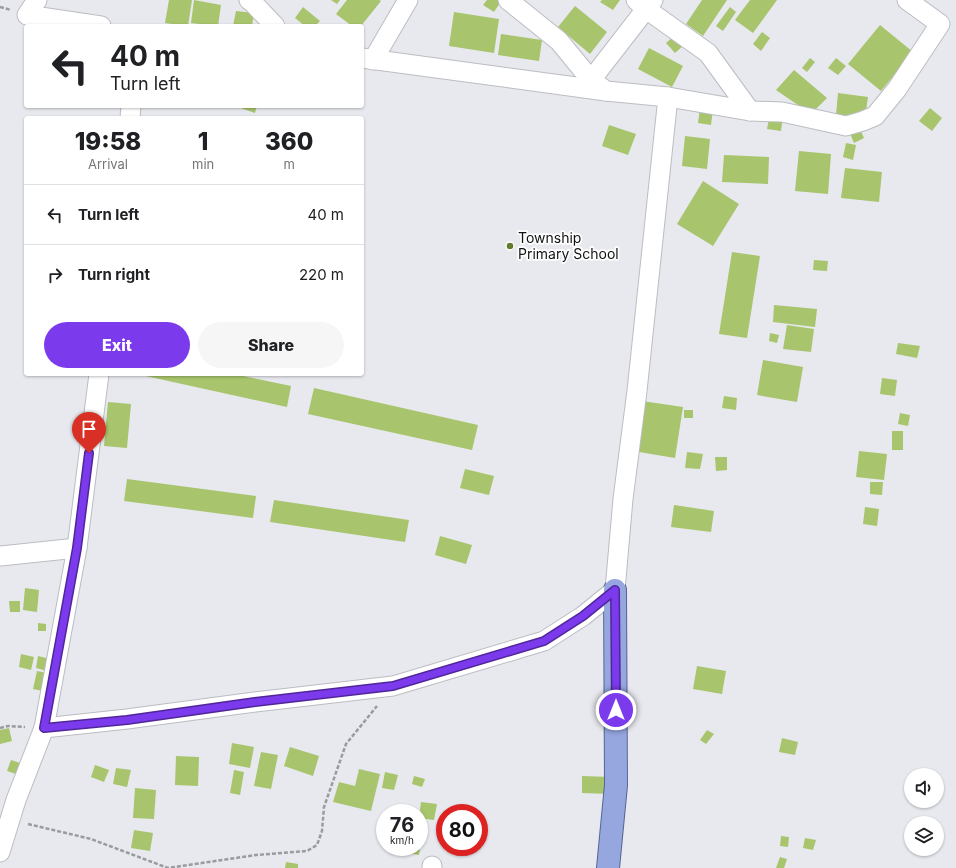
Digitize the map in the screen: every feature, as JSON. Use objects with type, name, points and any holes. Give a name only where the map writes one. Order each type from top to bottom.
[{"type":"highway","points":[[608,868],[616,785],[615,590]]},
{"type":"street","points":[[37,0],[27,15],[88,24]]},
{"type":"street","points":[[249,0],[273,24]]},
{"type":"street","points":[[408,0],[367,59],[598,86],[750,111],[782,112],[846,126],[875,116],[897,89],[940,24],[907,0]]},
{"type":"street","points":[[508,0],[559,41],[598,86]]},
{"type":"street","points":[[598,86],[645,3],[708,53],[750,111]]},
{"type":"street","points":[[44,728],[127,720],[255,702],[393,686],[544,641],[583,616],[615,590],[623,499],[637,391],[668,97]]},
{"type":"street","points":[[0,852],[16,800],[44,728],[77,548],[99,376]]},
{"type":"street","points":[[0,556],[77,548]]},
{"type":"path","points":[[11,820],[91,839],[168,868],[256,855],[307,851],[317,845],[322,831],[324,807],[346,744],[393,686]]},
{"type":"path","points":[[0,728],[8,726],[44,728]]},
{"type":"building","points":[[169,0],[192,0],[188,24],[165,23]]},
{"type":"building","points":[[194,0],[221,5],[218,24],[191,23]]},
{"type":"building","points":[[331,0],[340,0],[337,4]]},
{"type":"building","points":[[347,0],[381,1],[363,24],[349,24],[336,14]]},
{"type":"building","points":[[487,0],[502,0],[494,12],[483,5]]},
{"type":"building","points":[[602,0],[620,0],[613,10],[600,2]]},
{"type":"building","points":[[702,0],[727,0],[703,36],[686,24]]},
{"type":"building","points":[[750,0],[777,0],[753,33],[735,20]]},
{"type":"building","points":[[575,6],[607,32],[590,54],[558,27]]},
{"type":"building","points":[[303,7],[320,21],[317,24],[302,24],[295,18]]},
{"type":"building","points":[[730,7],[736,12],[723,31],[716,26]]},
{"type":"building","points":[[236,11],[254,13],[252,24],[233,24]]},
{"type":"building","points":[[454,12],[499,19],[494,53],[449,46]]},
{"type":"building","points":[[880,25],[913,52],[881,91],[848,64]]},
{"type":"building","points":[[762,32],[770,38],[761,51],[753,44]]},
{"type":"building","points":[[501,34],[542,40],[539,61],[498,55]]},
{"type":"building","points":[[676,34],[684,45],[675,53],[666,43]]},
{"type":"building","points":[[649,48],[683,66],[672,87],[638,69]]},
{"type":"building","points":[[810,58],[815,62],[807,72],[802,68]]},
{"type":"building","points":[[836,58],[846,66],[838,75],[828,68]]},
{"type":"building","points":[[794,70],[827,98],[811,114],[776,90]]},
{"type":"building","points":[[838,93],[868,97],[865,118],[836,115]]},
{"type":"building","points":[[241,108],[256,108],[255,113]]},
{"type":"building","points":[[700,108],[713,109],[711,125],[698,123]]},
{"type":"building","points":[[930,108],[942,118],[932,131],[919,121]]},
{"type":"building","points":[[770,114],[783,116],[781,131],[767,129]]},
{"type":"building","points":[[609,125],[636,134],[628,155],[602,146]]},
{"type":"building","points":[[859,127],[864,138],[854,143],[849,131]]},
{"type":"building","points":[[685,136],[710,139],[707,169],[682,166]]},
{"type":"building","points":[[846,143],[856,145],[853,160],[843,157]]},
{"type":"building","points":[[799,151],[831,154],[828,194],[795,191]]},
{"type":"building","points":[[724,155],[769,157],[768,184],[722,182]]},
{"type":"building","points":[[845,168],[882,172],[879,202],[841,198]]},
{"type":"building","points":[[703,181],[739,204],[713,246],[677,224]]},
{"type":"building","points":[[732,252],[760,256],[747,338],[719,334]]},
{"type":"building","points":[[814,260],[828,261],[827,271],[813,270]]},
{"type":"building","points":[[774,305],[817,309],[815,327],[773,322]]},
{"type":"building","points":[[787,325],[814,329],[811,352],[783,349]]},
{"type":"building","points":[[770,333],[779,335],[777,343],[769,341]]},
{"type":"building","points":[[898,343],[920,346],[917,358],[896,354]]},
{"type":"building","points":[[763,360],[803,367],[797,402],[757,395]]},
{"type":"building","points":[[146,376],[244,376],[291,386],[287,407]]},
{"type":"building","points":[[882,378],[897,380],[895,396],[880,394]]},
{"type":"building","points":[[314,388],[478,425],[472,450],[308,414]]},
{"type":"building","points":[[724,396],[737,398],[736,410],[722,408]]},
{"type":"building","points":[[642,401],[683,407],[675,458],[633,451]]},
{"type":"building","points":[[108,402],[131,404],[127,448],[104,446]]},
{"type":"building","points":[[684,410],[693,410],[693,418],[684,418]]},
{"type":"building","points":[[900,413],[910,415],[908,426],[898,424]]},
{"type":"building","points":[[892,431],[903,431],[903,450],[892,450]]},
{"type":"building","points":[[859,451],[887,454],[884,480],[856,477]]},
{"type":"building","points":[[687,452],[703,454],[700,469],[685,468]]},
{"type":"building","points":[[715,457],[727,457],[727,470],[716,471]]},
{"type":"building","points":[[465,469],[494,476],[489,495],[460,488]]},
{"type":"building","points":[[127,479],[256,496],[253,518],[124,501]]},
{"type":"building","points":[[870,482],[883,482],[882,495],[870,494]]},
{"type":"building","points":[[274,500],[409,520],[405,542],[270,522]]},
{"type":"building","points":[[674,505],[714,511],[711,532],[671,527]]},
{"type":"building","points":[[865,507],[879,509],[877,526],[863,524]]},
{"type":"building","points":[[440,536],[472,545],[466,564],[435,555]]},
{"type":"building","points":[[25,588],[39,590],[37,612],[23,610]]},
{"type":"building","points":[[9,601],[20,601],[20,612],[10,612]]},
{"type":"building","points":[[38,623],[46,624],[46,631],[38,631]]},
{"type":"building","points":[[21,654],[34,657],[31,670],[19,667]]},
{"type":"building","points":[[38,656],[54,660],[51,672],[36,668]]},
{"type":"building","points":[[697,666],[726,671],[722,694],[693,689]]},
{"type":"building","points":[[37,671],[52,674],[48,692],[33,689]]},
{"type":"building","points":[[9,728],[12,741],[0,744],[0,730]]},
{"type":"building","points":[[707,730],[714,734],[706,744],[700,740]]},
{"type":"building","points":[[782,738],[798,742],[795,755],[779,752]]},
{"type":"building","points":[[232,743],[254,747],[250,768],[229,764]]},
{"type":"building","points":[[290,747],[319,756],[313,776],[284,766]]},
{"type":"building","points":[[261,752],[278,755],[271,789],[254,786]]},
{"type":"building","points":[[176,756],[199,757],[198,786],[175,785]]},
{"type":"building","points":[[11,760],[20,763],[16,774],[7,771]]},
{"type":"building","points":[[95,765],[109,770],[104,782],[91,777]]},
{"type":"building","points":[[116,768],[131,770],[127,787],[113,784]]},
{"type":"building","points":[[359,769],[380,774],[371,811],[333,802],[339,782],[355,786]]},
{"type":"building","points":[[234,770],[244,772],[240,795],[230,793]]},
{"type":"building","points":[[385,772],[398,775],[394,790],[382,788]]},
{"type":"building","points":[[414,776],[425,779],[422,787],[412,784]]},
{"type":"building","points":[[582,776],[611,777],[611,794],[582,793]]},
{"type":"building","points":[[135,788],[156,790],[154,819],[133,818]]},
{"type":"building","points":[[421,802],[437,804],[434,820],[428,819],[428,804],[421,804]]},
{"type":"building","points":[[134,830],[153,833],[150,851],[131,848]]},
{"type":"building","points":[[781,836],[789,837],[788,847],[780,846]]},
{"type":"building","points":[[805,838],[816,840],[813,850],[803,848]]},
{"type":"building","points":[[780,857],[787,859],[784,868],[776,868]]},
{"type":"building","points":[[286,862],[298,864],[298,868],[285,868]]},
{"type":"place","name":"Township Primary School","points":[[510,246]]},
{"type":"route","points":[[89,453],[77,548],[44,728],[127,720],[255,702],[393,686],[544,641],[583,616],[615,590],[616,710]]}]
